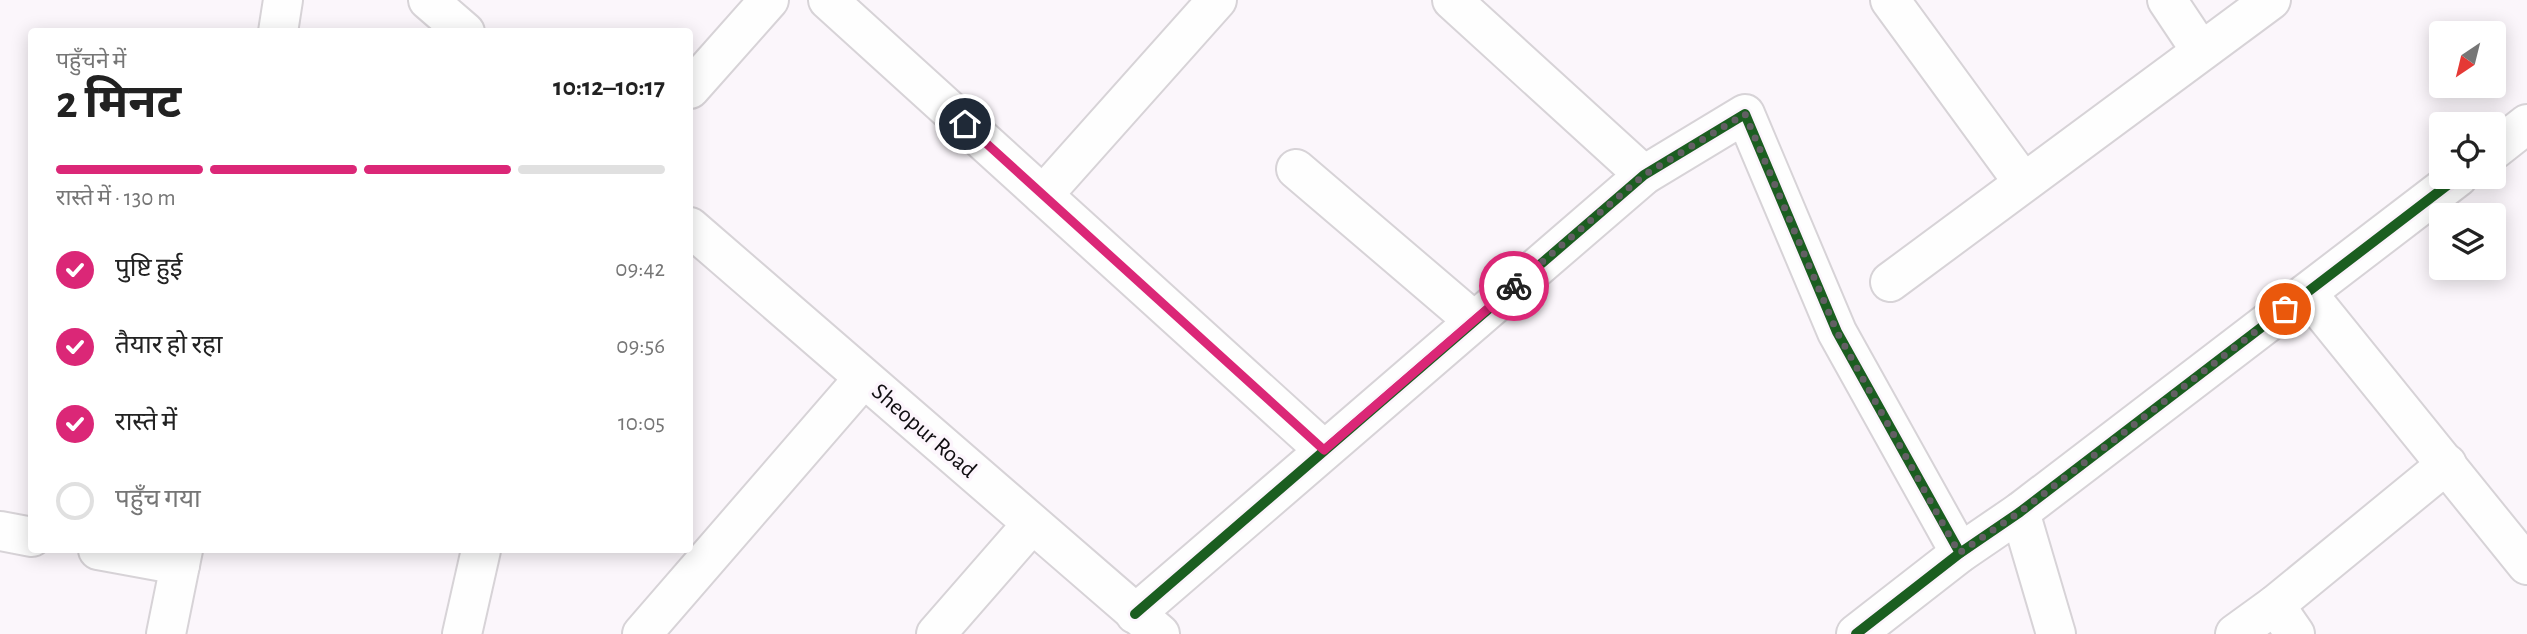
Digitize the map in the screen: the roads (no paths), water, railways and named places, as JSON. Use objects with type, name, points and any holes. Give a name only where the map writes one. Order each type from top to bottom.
[{"type":"street","points":[[279,28],[283,0]]},
{"type":"street","points":[[429,0],[460,28]]},
{"type":"street","points":[[693,86],[769,0]]},
{"type":"street","points":[[828,0],[1324,450]]},
{"type":"street","points":[[1043,195],[1217,0]]},
{"type":"street","points":[[1452,0],[1644,175]]},
{"type":"street","points":[[1890,0],[2023,182]]},
{"type":"street","points":[[2167,0],[2201,51]]},
{"type":"street","points":[[1890,282],[2271,0]]},
{"type":"street","points":[[1147,624],[1324,450],[1644,175],[1745,114],[1837,332],[1959,553]]},
{"type":"street","points":[[1296,169],[1474,321]]},
{"type":"street","points":[[1856,634],[1959,553],[2020,512],[2442,189]]},
{"type":"street","name":"Sheopur Road","points":[[693,230],[1147,624]]},
{"type":"street","points":[[2307,293],[2527,565]]},
{"type":"street","points":[[642,634],[863,379]]},
{"type":"street","points":[[2235,634],[2285,620],[2447,464]]},
{"type":"street","points":[[2020,512],[2056,634]]},
{"type":"street","points":[[936,634],[1031,524]]},
{"type":"street","points":[[0,531],[28,536]]},
{"type":"street","points":[[134,553],[181,557],[166,634]]},
{"type":"street","points":[[462,634],[480,553]]}]
